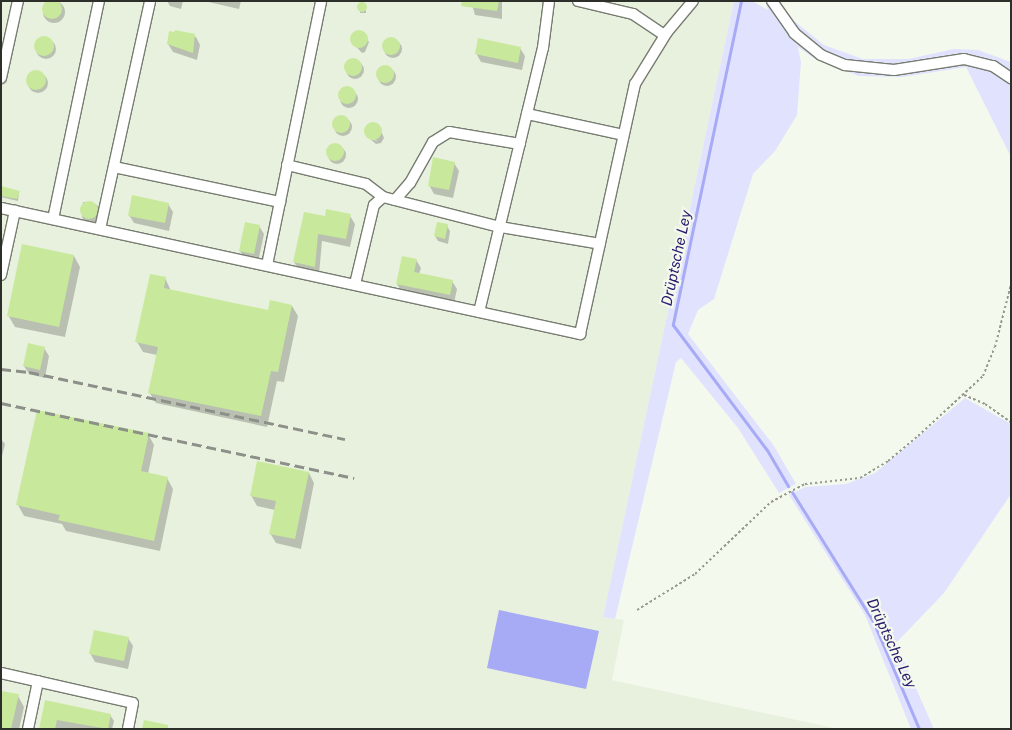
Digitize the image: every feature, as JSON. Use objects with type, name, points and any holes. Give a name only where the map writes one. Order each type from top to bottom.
[{"type":"lane","points":[[1,78],[18,1]]},
{"type":"lane","points":[[53,219],[99,1]]},
{"type":"lane","points":[[100,229],[150,1]]},
{"type":"lane","points":[[267,265],[321,1]]},
{"type":"lane","points":[[479,312],[546,34],[550,1]]},
{"type":"lane","points":[[578,1],[633,14],[664,36]]},
{"type":"lane","points":[[1,208],[580,334],[635,84],[664,36],[693,1]]},
{"type":"lane","points":[[772,1],[794,33],[821,55],[845,65],[894,70],[964,59],[993,66],[1011,78]]},
{"type":"lane","points":[[527,114],[623,135]]},
{"type":"lane","points":[[395,200],[410,183],[433,142],[450,132],[520,144]]},
{"type":"lane","points":[[288,165],[366,184],[383,198],[500,227],[600,244]]},
{"type":"lane","points":[[114,167],[280,202]]},
{"type":"lane","points":[[355,284],[374,205],[383,198]]},
{"type":"lane","points":[[1,275],[15,211]]},
{"type":"lane","points":[[1,673],[133,703],[128,729]]},
{"type":"lane","points":[[28,729],[38,681]]},
{"type":"path","points":[[637,610],[695,574],[771,502],[805,484],[847,481],[874,470],[964,395],[983,376],[991,358],[1011,284]]},
{"type":"path","points":[[964,395],[985,404],[1011,422]]},
{"type":"shaded area","points":[[1,1],[734,1],[603,617],[624,620],[612,680],[838,729],[1,729]]},
{"type":"shaded area","points":[[734,1],[752,1],[768,10],[765,1],[779,1],[793,20],[824,45],[863,59],[908,59],[954,49],[978,50],[1011,62],[1011,157],[966,67],[902,77],[859,76],[815,59],[798,47],[801,62],[797,115],[775,151],[753,174],[714,299],[698,310],[688,334],[774,446],[796,484],[779,493],[738,428],[681,358],[676,362],[615,619],[603,617]]},
{"type":"shaded area","points":[[965,398],[1011,424],[1011,494],[944,593],[896,643],[934,729],[911,729],[865,615],[789,495],[805,487],[846,484],[875,473]]},
{"type":"water","points":[[499,610],[599,631],[586,689],[487,668]]},
{"type":"building","points":[[48,-1],[56,-1],[62,5],[62,13],[56,19],[48,19],[42,13],[42,5]]},
{"type":"building","points":[[462,1],[499,1],[497,11],[461,6]]},
{"type":"building","points":[[360,2],[364,2],[367,7],[366,11],[360,12],[357,9],[357,5]]},
{"type":"building","points":[[175,30],[195,34],[193,53],[167,44],[169,31],[174,32]]},
{"type":"building","points":[[359,30],[365,33],[368,39],[365,45],[359,48],[353,45],[350,39],[353,33]]},
{"type":"building","points":[[44,36],[51,39],[54,46],[51,53],[44,56],[37,53],[34,46],[37,39]]},
{"type":"building","points":[[391,37],[397,40],[400,46],[397,52],[391,55],[385,52],[382,46],[385,40]]},
{"type":"building","points":[[478,38],[521,47],[518,63],[475,54]]},
{"type":"building","points":[[353,58],[359,61],[362,67],[359,73],[353,76],[347,73],[344,67],[347,61]]},
{"type":"building","points":[[385,65],[391,68],[394,74],[391,80],[385,83],[379,80],[376,74],[379,68]]},
{"type":"building","points":[[36,70],[43,73],[46,80],[43,87],[36,90],[29,87],[26,80],[29,73]]},
{"type":"building","points":[[347,86],[353,89],[356,95],[353,101],[347,104],[341,101],[338,95],[341,89]]},
{"type":"building","points":[[341,115],[347,118],[350,124],[347,130],[341,133],[335,130],[332,124],[335,118]]},
{"type":"building","points":[[373,122],[379,125],[382,131],[379,137],[373,140],[367,137],[364,131],[367,125]]},
{"type":"building","points":[[335,143],[341,146],[344,152],[341,158],[335,161],[329,158],[326,152],[329,146]]},
{"type":"building","points":[[433,157],[455,162],[449,190],[428,186]]},
{"type":"building","points":[[1,186],[20,191],[17,199],[1,196]]},
{"type":"building","points":[[132,195],[169,203],[165,223],[128,216]]},
{"type":"building","points":[[89,201],[95,204],[98,210],[95,216],[89,219],[83,216],[80,210],[83,204]]},
{"type":"building","points":[[326,209],[351,214],[346,239],[318,234],[315,267],[293,262],[304,212],[325,216]]},
{"type":"building","points":[[245,222],[260,225],[254,254],[239,251]]},
{"type":"building","points":[[437,222],[448,224],[445,239],[434,236]]},
{"type":"building","points":[[22,244],[74,255],[59,327],[7,316]]},
{"type":"building","points":[[402,256],[417,259],[414,272],[453,280],[450,295],[396,284]]},
{"type":"building","points":[[150,274],[166,277],[164,288],[268,310],[270,300],[292,305],[278,372],[271,371],[261,416],[148,393],[158,347],[135,342]]},
{"type":"building","points":[[28,343],[45,347],[40,370],[23,366]]},
{"type":"building","points":[[37,410],[149,433],[141,471],[168,477],[154,541],[58,520],[60,515],[16,505]]},
{"type":"building","points":[[257,461],[309,472],[295,539],[269,534],[276,501],[250,496]]},
{"type":"building","points":[[94,630],[129,637],[124,661],[89,654]]},
{"type":"building","points":[[1,691],[19,694],[11,729],[1,729]]},
{"type":"building","points":[[45,700],[111,714],[108,729],[57,720],[55,729],[39,729]]},
{"type":"building","points":[[144,720],[168,725],[168,729],[142,729]]},
{"type":"waterway","name":"Drüptsche Ley","points":[[741,1],[673,325],[767,450],[788,486]]},
{"type":"waterway","name":"Drüptsche Ley","points":[[792,492],[873,621],[919,729]]},
{"type":"railway","points":[[1,369],[29,372],[345,439]]},
{"type":"railway","points":[[1,403],[354,478]]}]
